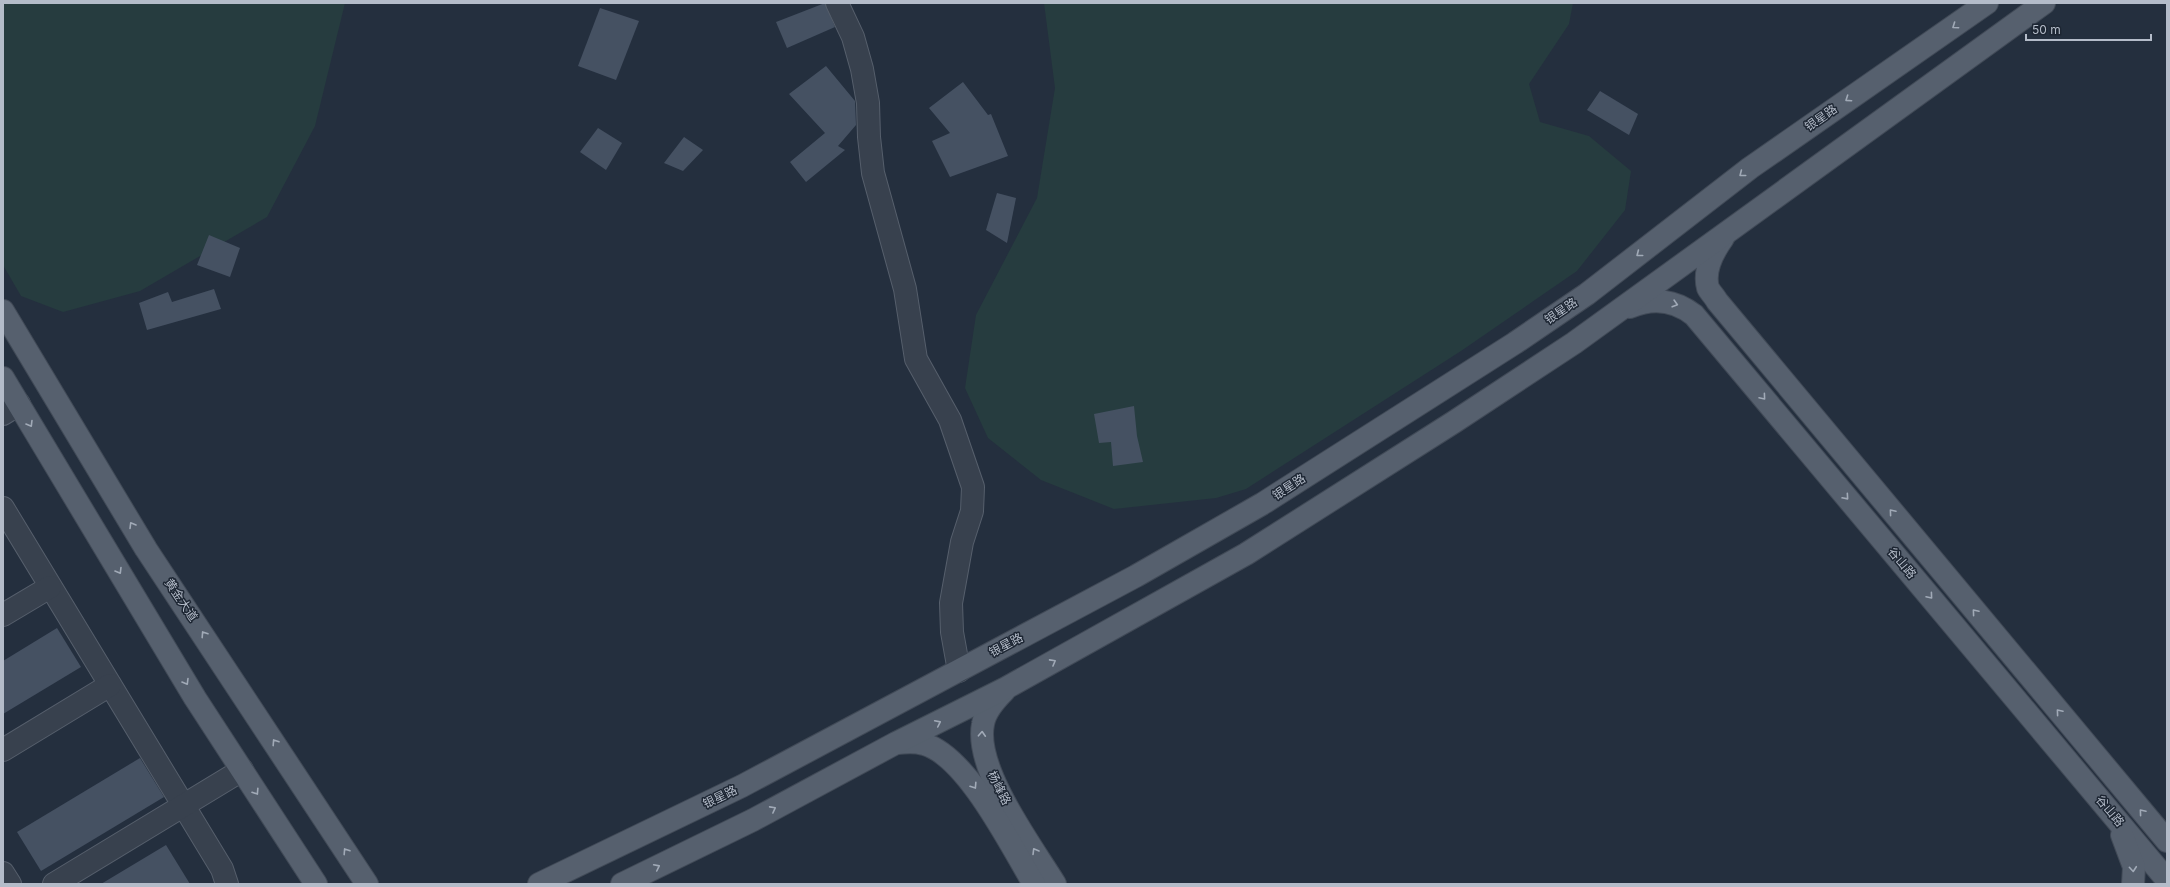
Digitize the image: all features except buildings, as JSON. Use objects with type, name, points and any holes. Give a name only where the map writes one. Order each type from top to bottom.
[{"type":"main road","name":"银星路","points":[[538,884],[742,786],[1206,538],[1262,504],[1515,343],[1587,294],[1750,168],[1987,3]]},
{"type":"main road","points":[[622,884],[753,820],[896,743],[1006,688],[1246,554],[1454,422],[1611,316],[2044,3]]},
{"type":"main road","name":"谷山路","points":[[1734,226],[1715,248],[1707,274],[1708,288],[1876,493],[2167,842]]},
{"type":"main road","name":"谷山路","points":[[1611,316],[1633,306],[1658,300],[1684,306],[1694,315],[2167,880]]},
{"type":"main road","name":"黄金大道","points":[[3,311],[146,549],[367,884]]},
{"type":"main road","points":[[3,378],[11,409],[316,884]]},
{"type":"main road","name":"杨峰路","points":[[1006,688],[988,710],[983,723],[982,738],[984,757],[1000,793],[1055,884]]},
{"type":"main road","name":"杨峰路","points":[[896,743],[913,742],[925,744],[938,750],[952,761],[970,781],[1034,884]]},
{"type":"main road","points":[[2107,808],[2130,852],[2134,867],[2134,884]]},
{"type":"street","points":[[837,3],[853,37],[862,69],[868,103],[869,137],[874,173],[905,289],[916,359],[950,420],[973,487],[972,511],[962,542],[951,603],[952,632],[958,671]]},
{"type":"street","points":[[3,508],[222,869],[227,884]]},
{"type":"street","points":[[3,616],[50,587]]},
{"type":"street","points":[[3,750],[110,685]]},
{"type":"street","points":[[54,884],[242,770]]},
{"type":"street","points":[[3,873],[10,884]]},
{"type":"green space","points":[[3,3],[345,3],[315,126],[267,217],[140,291],[63,312],[21,296],[3,265]]},
{"type":"green space","points":[[1044,3],[1573,3],[1569,24],[1529,84],[1540,122],[1589,136],[1631,171],[1625,210],[1577,271],[1461,351],[1246,489],[1216,498],[1114,509],[1041,480],[988,438],[965,388],[976,315],[1037,198],[1055,88]]}]
